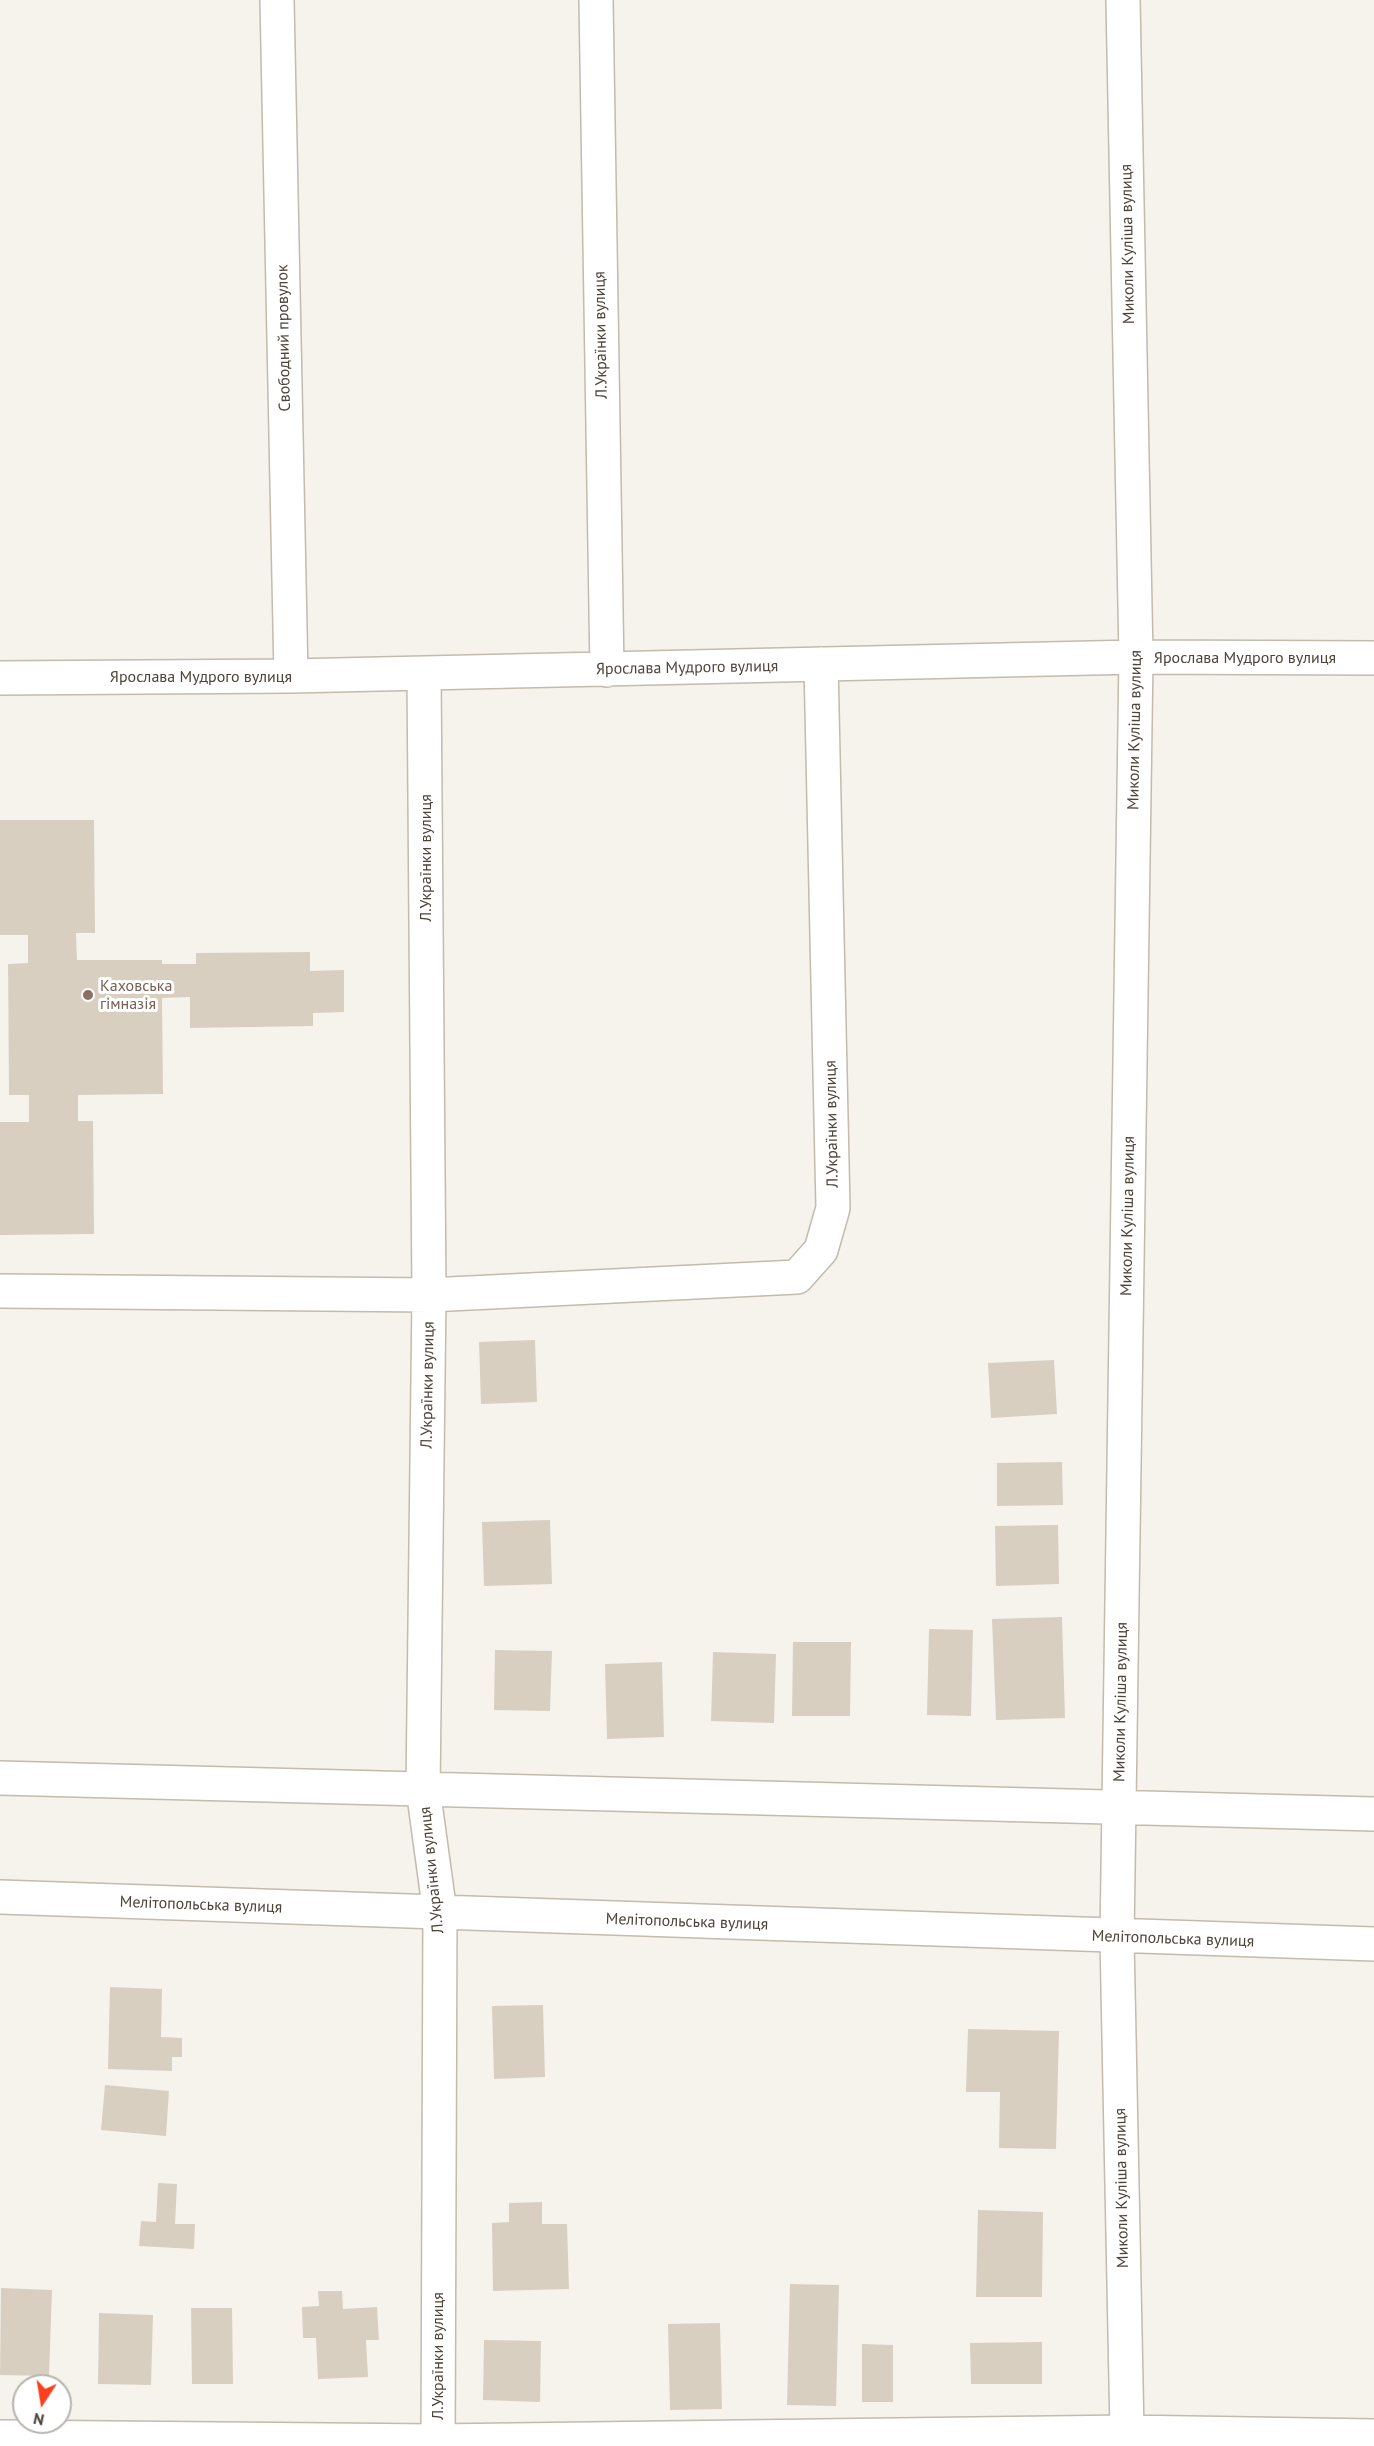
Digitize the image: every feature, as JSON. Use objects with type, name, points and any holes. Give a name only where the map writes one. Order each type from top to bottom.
[{"type":"street","name":"Свободний провулок","points":[[277,0],[291,676]]},
{"type":"street","name":"Л.Українки вулиця","points":[[596,0],[607,669]]},
{"type":"street","name":"Миколи Куліша вулиця","points":[[1123,0],[1136,657],[1117,1938],[1127,2432]]},
{"type":"street","name":"Ярослава Мудрого вулиця","points":[[0,678],[424,674],[1136,657],[1374,658]]},
{"type":"street","name":"Л.Українки вулиця","points":[[0,1291],[429,1295],[796,1277],[821,1250],[833,1208],[821,664]]},
{"type":"street","name":"Л.Українки вулиця","points":[[424,674],[429,1295],[423,1789],[440,1913],[438,2443]]},
{"type":"street","points":[[0,1778],[1374,1814]]},
{"type":"street","name":"Мелітопольська вулиця","points":[[0,1898],[1117,1938],[1374,1944]]},
{"type":"street","points":[[0,2437],[438,2443],[1127,2432],[1374,2436]]},
{"type":"building","points":[[0,820],[94,820],[95,933],[76,933],[77,960],[162,960],[162,964],[196,964],[196,953],[310,952],[310,971],[344,970],[344,1012],[313,1013],[313,1026],[190,1028],[190,997],[162,998],[163,1094],[78,1095],[78,1121],[93,1121],[94,1234],[0,1235],[0,1122],[29,1122],[29,1095],[9,1095],[8,964],[28,963],[28,935],[0,935]]},
{"type":"building","points":[[535,1340],[537,1402],[481,1404],[479,1342]]},
{"type":"building","points":[[1054,1360],[1057,1414],[991,1418],[988,1363]]},
{"type":"building","points":[[1062,1462],[1063,1505],[997,1506],[997,1463]]},
{"type":"building","points":[[550,1520],[552,1584],[484,1586],[482,1522]]},
{"type":"building","points":[[1058,1525],[1059,1584],[996,1586],[995,1526]]},
{"type":"building","points":[[1062,1617],[1065,1718],[996,1720],[992,1619]]},
{"type":"building","points":[[929,1629],[973,1630],[971,1716],[927,1715]]},
{"type":"building","points":[[793,1642],[851,1642],[850,1716],[792,1716]]},
{"type":"building","points":[[495,1650],[552,1651],[550,1711],[494,1710]]},
{"type":"building","points":[[713,1652],[776,1654],[774,1723],[711,1721]]},
{"type":"building","points":[[662,1662],[664,1737],[607,1739],[605,1664]]},
{"type":"building","points":[[110,1987],[162,1989],[161,2037],[182,2038],[182,2057],[172,2057],[172,2071],[108,2069]]},
{"type":"building","points":[[543,2005],[545,2077],[494,2079],[492,2006]]},
{"type":"building","points":[[968,2029],[1059,2031],[1056,2149],[999,2148],[1000,2092],[966,2092]]},
{"type":"building","points":[[105,2085],[169,2091],[166,2136],[101,2130]]},
{"type":"building","points":[[158,2183],[177,2184],[175,2224],[195,2224],[194,2249],[139,2246],[141,2221],[156,2222]]},
{"type":"building","points":[[542,2202],[542,2224],[567,2224],[569,2289],[493,2291],[492,2223],[509,2222],[509,2203]]},
{"type":"building","points":[[978,2210],[1043,2212],[1042,2297],[976,2297]]},
{"type":"building","points":[[790,2284],[839,2285],[836,2406],[787,2405]]},
{"type":"building","points":[[1,2288],[52,2290],[49,2374],[0,2375]]},
{"type":"building","points":[[318,2291],[342,2291],[343,2309],[377,2307],[379,2340],[366,2340],[368,2377],[318,2379],[316,2338],[303,2338],[302,2307],[319,2306]]},
{"type":"building","points":[[191,2308],[232,2308],[233,2384],[192,2384]]},
{"type":"building","points":[[99,2313],[153,2315],[151,2385],[98,2384]]},
{"type":"building","points":[[720,2323],[722,2409],[670,2410],[668,2324]]},
{"type":"building","points":[[484,2340],[541,2341],[540,2402],[483,2400]]},
{"type":"building","points":[[1042,2342],[1042,2384],[971,2384],[970,2343]]},
{"type":"building","points":[[862,2344],[893,2345],[893,2402],[862,2402]]},
{"type":"place","name":"Каховська гімназія","points":[[88,995]]}]
